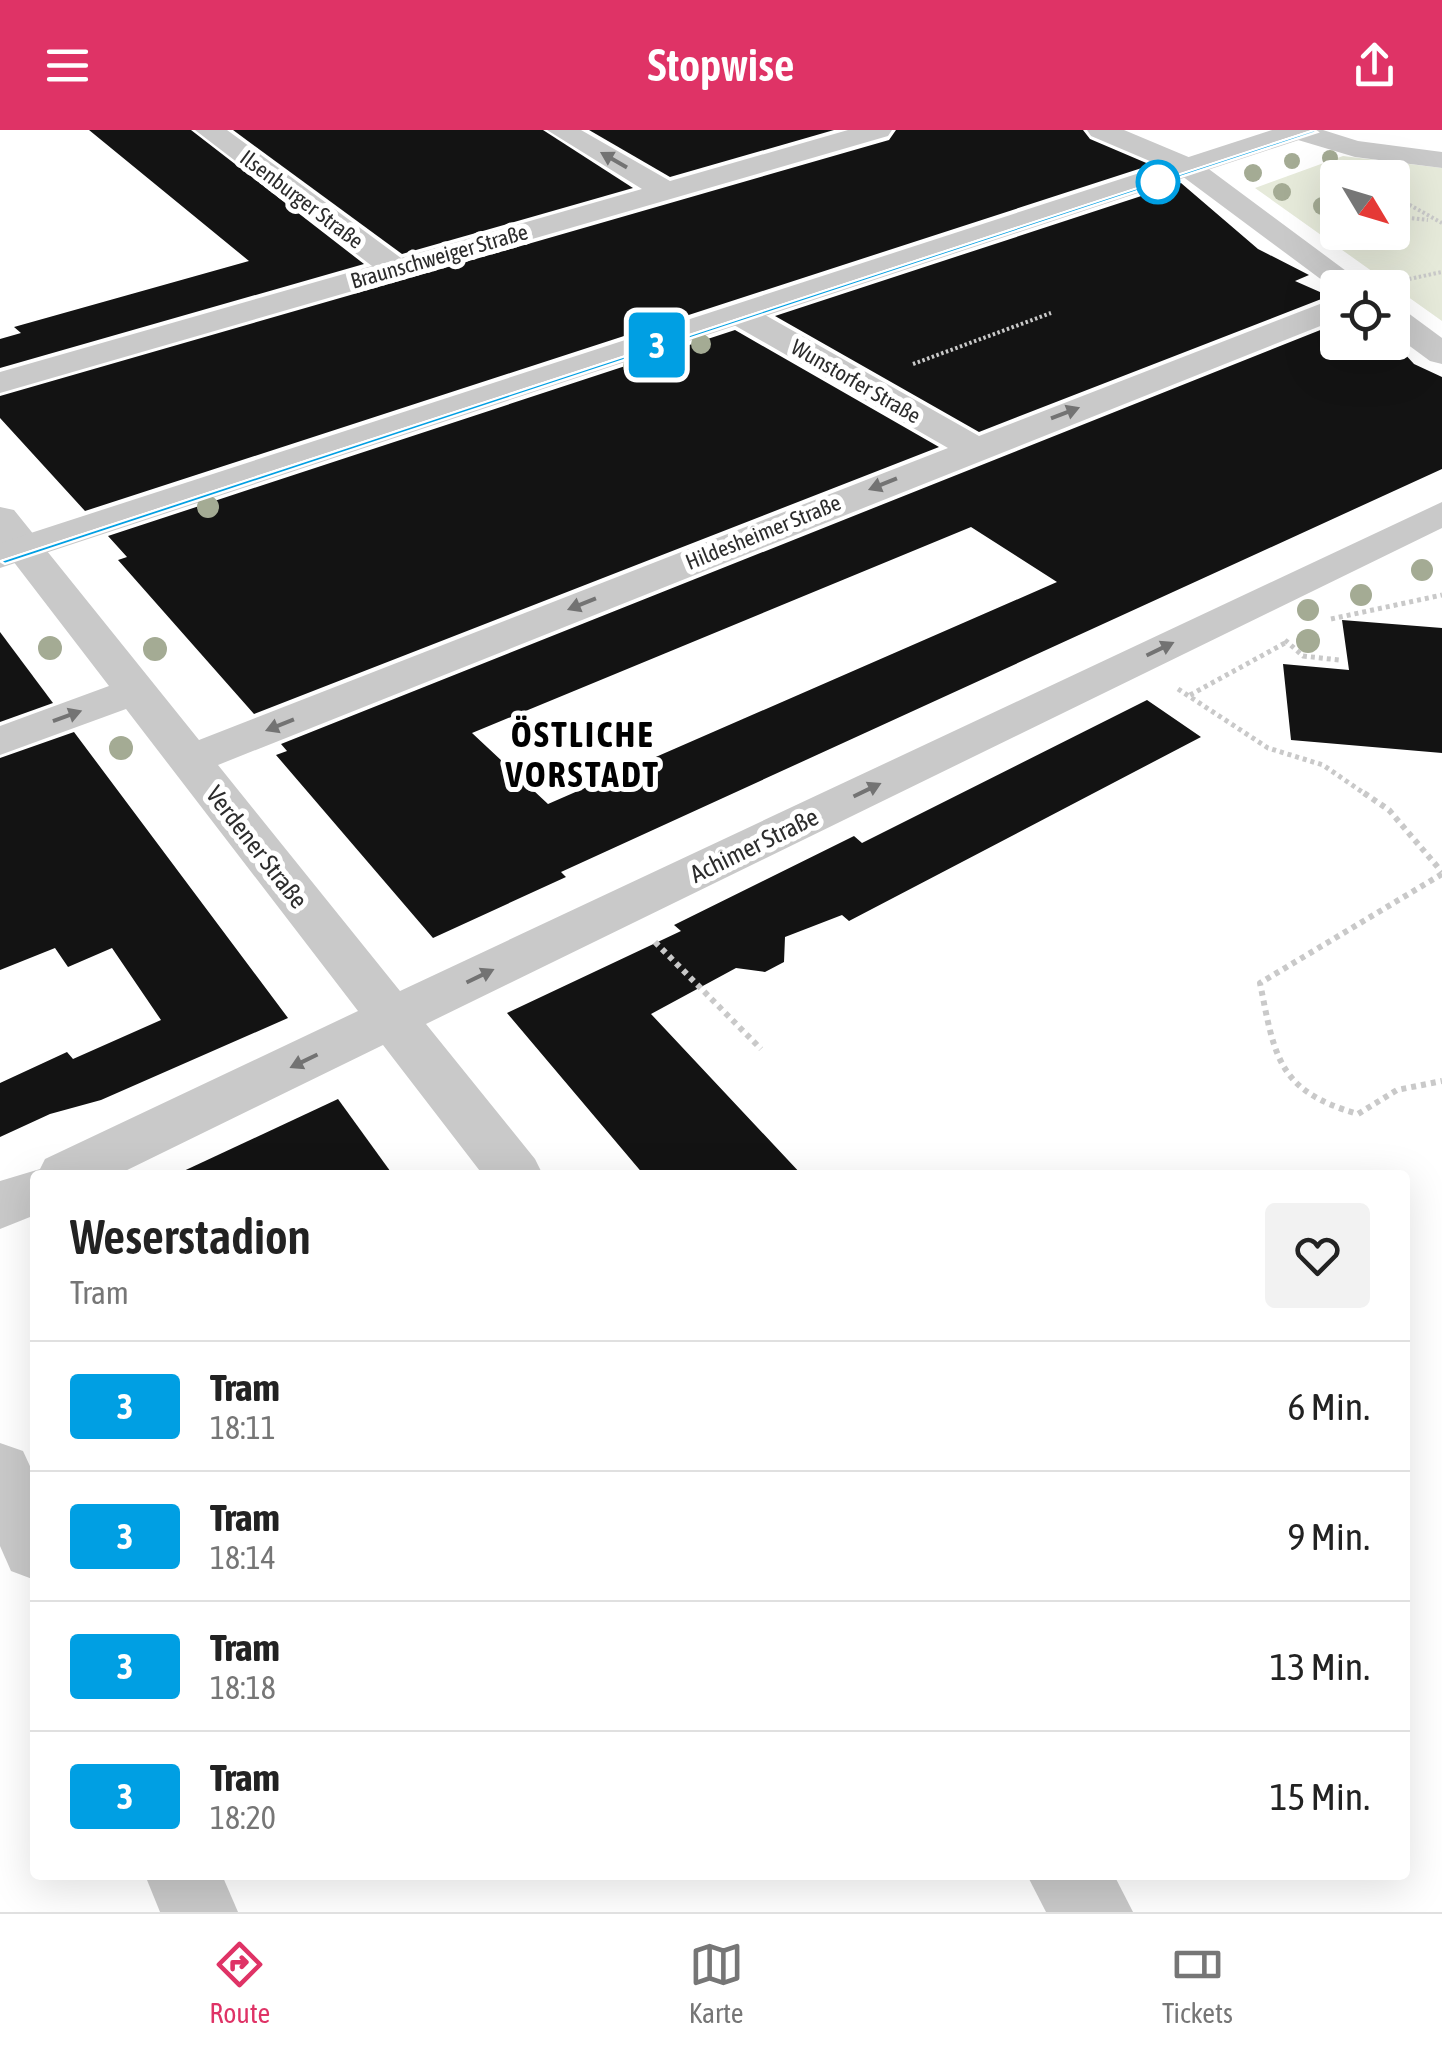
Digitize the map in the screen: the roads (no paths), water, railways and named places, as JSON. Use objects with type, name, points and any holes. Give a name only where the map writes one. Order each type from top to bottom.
[{"type":"street","name":"Ilsenburger Straße","points":[[209,130],[395,268]]},
{"type":"street","points":[[561,130],[666,191]]},
{"type":"street","name":"Braunschweiger Straße","points":[[0,383],[878,130]]},
{"type":"street","points":[[1102,130],[1188,167],[1328,270]]},
{"type":"street","points":[[8,541],[738,314],[1299,130],[1356,149],[1442,160]]},
{"type":"street","name":"Wunstorfer Straße","points":[[738,314],[974,448]]},
{"type":"street","name":"Hildesheimer Straße","points":[[190,760],[1320,314]]},
{"type":"street","points":[[1410,330],[1442,354]]},
{"type":"street","name":"Achimer Straße","points":[[75,1170],[1442,513]]},
{"type":"street","name":"Verdener Straße","points":[[8,541],[135,691],[511,1170]]},
{"type":"street","points":[[0,741],[135,691]]},
{"type":"street","points":[[0,1206],[30,1192]]},
{"type":"street","points":[[0,1472],[30,1538]]},
{"type":"street","points":[[185,1880],[200,1912]]},
{"type":"street","points":[[1069,1880],[1094,1912]]},
{"type":"tram line","points":[[0,561],[1314,130]]},
{"type":"tram line","name":"3","points":[[0,561],[1314,130]]},
{"type":"district","name":"ÖSTLICHE VORSTADT","points":[[583,755]]}]
